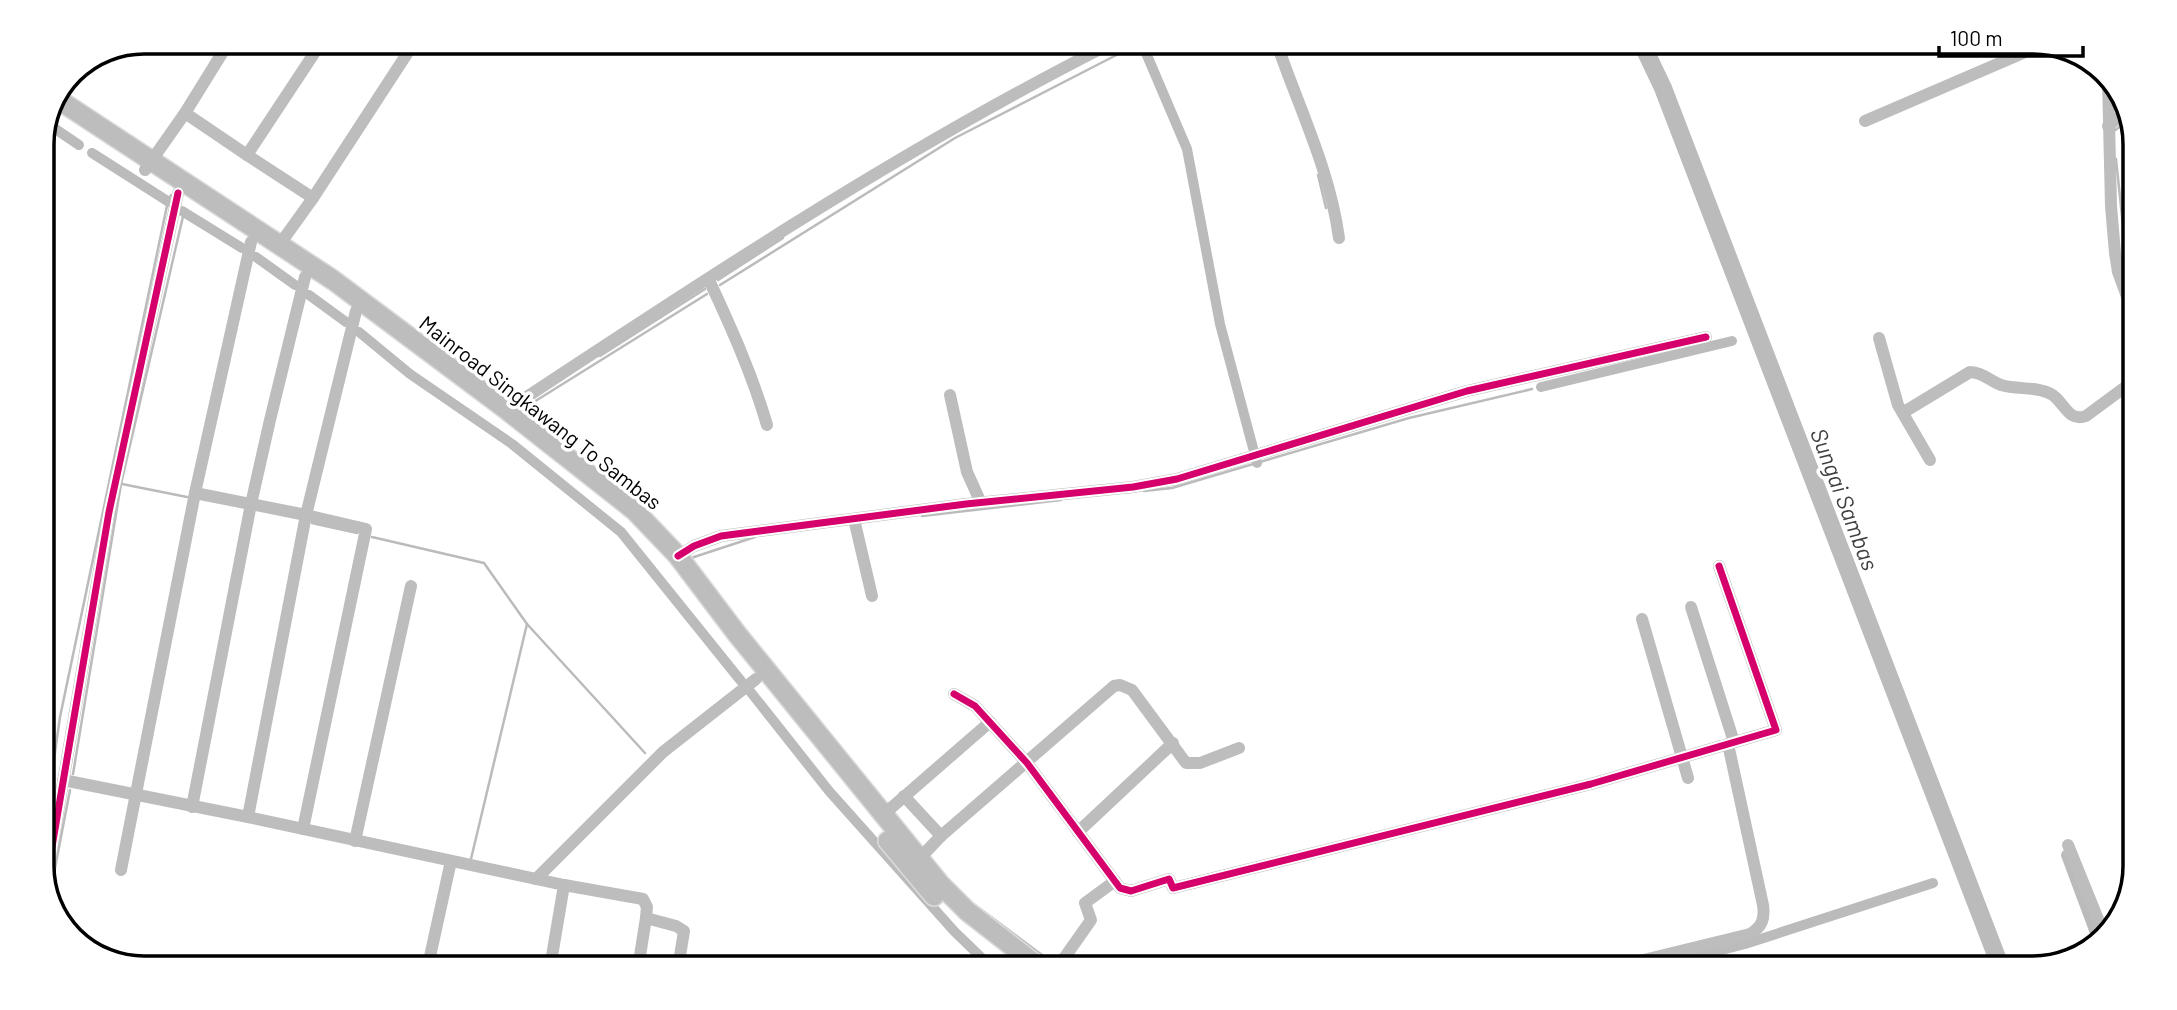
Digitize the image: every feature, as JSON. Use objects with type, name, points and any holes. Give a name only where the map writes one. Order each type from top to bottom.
[{"type":"highway","name":"Mainroad Singkawang To Sambas","points":[[65,104],[148,165],[178,193],[356,311],[476,400],[634,510],[678,556],[796,717],[927,887],[958,919],[1005,956]]},
{"type":"highway","name":"Mainroad Singkawang To Sambas","points":[[60,115],[280,244],[508,410],[643,535],[669,564],[708,619],[757,679],[796,717],[940,884],[967,911],[1025,956]]},
{"type":"street","points":[[148,165],[185,113],[222,54]]},
{"type":"street","points":[[247,155],[314,54]]},
{"type":"street","points":[[280,244],[407,54]]},
{"type":"street","points":[[508,410],[656,312],[881,170],[1006,98],[1091,54]]},
{"type":"street","points":[[1281,54],[1318,150],[1335,211],[1339,238]]},
{"type":"street","points":[[1865,121],[2021,54]]},
{"type":"street","points":[[2108,94],[2111,206],[2115,253],[2123,284]]},
{"type":"street","points":[[185,113],[313,198]]},
{"type":"street","points":[[2108,126],[2119,118]]},
{"type":"street","points":[[54,834],[109,512],[178,193]]},
{"type":"street","points":[[121,870],[195,493],[251,242]]},
{"type":"street","points":[[192,807],[251,504],[305,277]]},
{"type":"street","points":[[709,280],[731,327],[767,425]]},
{"type":"street","points":[[248,817],[306,515],[356,311]]},
{"type":"street","points":[[678,556],[694,546],[721,536],[1132,487],[1177,479],[1467,391],[1706,337]]},
{"type":"street","points":[[1879,338],[1898,405],[1930,460]]},
{"type":"street","points":[[1904,412],[1970,372],[1978,373],[2001,385],[2048,392],[2073,417],[2078,418],[2086,416],[2123,389]]},
{"type":"street","points":[[950,395],[967,471],[981,503]]},
{"type":"street","points":[[195,493],[366,529],[303,829]]},
{"type":"street","points":[[854,519],[872,596]]},
{"type":"street","points":[[954,694],[975,706],[1027,763],[1121,888],[1131,891],[1169,879],[1173,888],[1591,784],[1776,730],[1719,566]]},
{"type":"street","points":[[355,841],[411,586]]},
{"type":"street","points":[[1659,956],[1750,933],[1758,929],[1763,921],[1763,905],[1731,743],[1691,607]]},
{"type":"street","points":[[1642,619],[1688,778]]},
{"type":"street","points":[[537,879],[663,751],[757,679]]},
{"type":"street","points":[[920,858],[1114,686],[1120,685],[1132,690],[1189,764],[1200,763],[1239,748]]},
{"type":"street","points":[[883,815],[990,722]]},
{"type":"street","points":[[1078,832],[1172,743]]},
{"type":"street","points":[[63,780],[564,885],[643,899],[647,907],[640,956]]},
{"type":"street","points":[[904,796],[942,836]]},
{"type":"street","points":[[2068,845],[2100,924]]},
{"type":"street","points":[[430,956],[451,861]]},
{"type":"street","points":[[1066,956],[1091,920],[1085,903],[1115,881]]},
{"type":"street","points":[[552,956],[564,885]]},
{"type":"street","points":[[646,918],[682,928],[684,934],[680,956]]},
{"type":"waterway","points":[[720,285],[955,138],[1118,54]]},
{"type":"waterway","points":[[1146,54],[1187,149],[1220,324],[1253,448]]},
{"type":"waterway","name":"Sungai Sambas","points":[[1647,54],[1663,88],[1996,956]]},
{"type":"waterway","points":[[2114,131],[2121,126]]},
{"type":"waterway","points":[[56,129],[79,145]]},
{"type":"waterway","points":[[92,153],[169,202]]},
{"type":"waterway","points":[[2116,159],[2123,226]]},
{"type":"waterway","points":[[1318,175],[1326,208]]},
{"type":"waterway","points":[[54,759],[60,717],[171,195]]},
{"type":"waterway","points":[[182,211],[242,248]]},
{"type":"waterway","points":[[73,774],[121,484],[184,212]]},
{"type":"waterway","points":[[718,280],[783,238]]},
{"type":"waterway","points":[[256,257],[295,285]]},
{"type":"waterway","points":[[600,356],[705,289]]},
{"type":"waterway","points":[[522,412],[521,410],[707,294]]},
{"type":"waterway","points":[[309,295],[346,322]]},
{"type":"waterway","points":[[359,332],[410,374],[512,444],[621,532],[741,681]]},
{"type":"waterway","points":[[1541,387],[1732,341]]},
{"type":"waterway","points":[[1144,491],[1172,488],[1409,418],[1532,389]]},
{"type":"waterway","points":[[553,434],[575,452]]},
{"type":"waterway","points":[[122,484],[187,497]]},
{"type":"waterway","points":[[922,516],[1061,500]]},
{"type":"waterway","points":[[312,523],[357,533]]},
{"type":"waterway","points":[[372,537],[484,563],[527,624]]},
{"type":"waterway","points":[[688,559],[755,537]]},
{"type":"waterway","points":[[471,859],[527,624],[645,753]]},
{"type":"waterway","points":[[749,690],[829,791],[954,931],[980,956]]},
{"type":"waterway","points":[[806,704],[822,724]]},
{"type":"waterway","points":[[54,872],[70,790]]},
{"type":"waterway","points":[[2066,855],[2094,931]]},
{"type":"waterway","points":[[1698,956],[1745,944],[1933,883]]},
{"type":"waterway","points":[[975,905],[1043,956]]},
{"type":"cycle path","points":[[54,835],[109,512],[178,193]]},
{"type":"cycle path","points":[[678,556],[694,546],[721,536],[966,504],[1133,487],[1177,479],[1467,391],[1706,337]]},
{"type":"cycle path","points":[[954,694],[975,706],[1027,763],[1120,888],[1131,891],[1169,879],[1173,888],[1591,784],[1776,730],[1719,566]]}]
